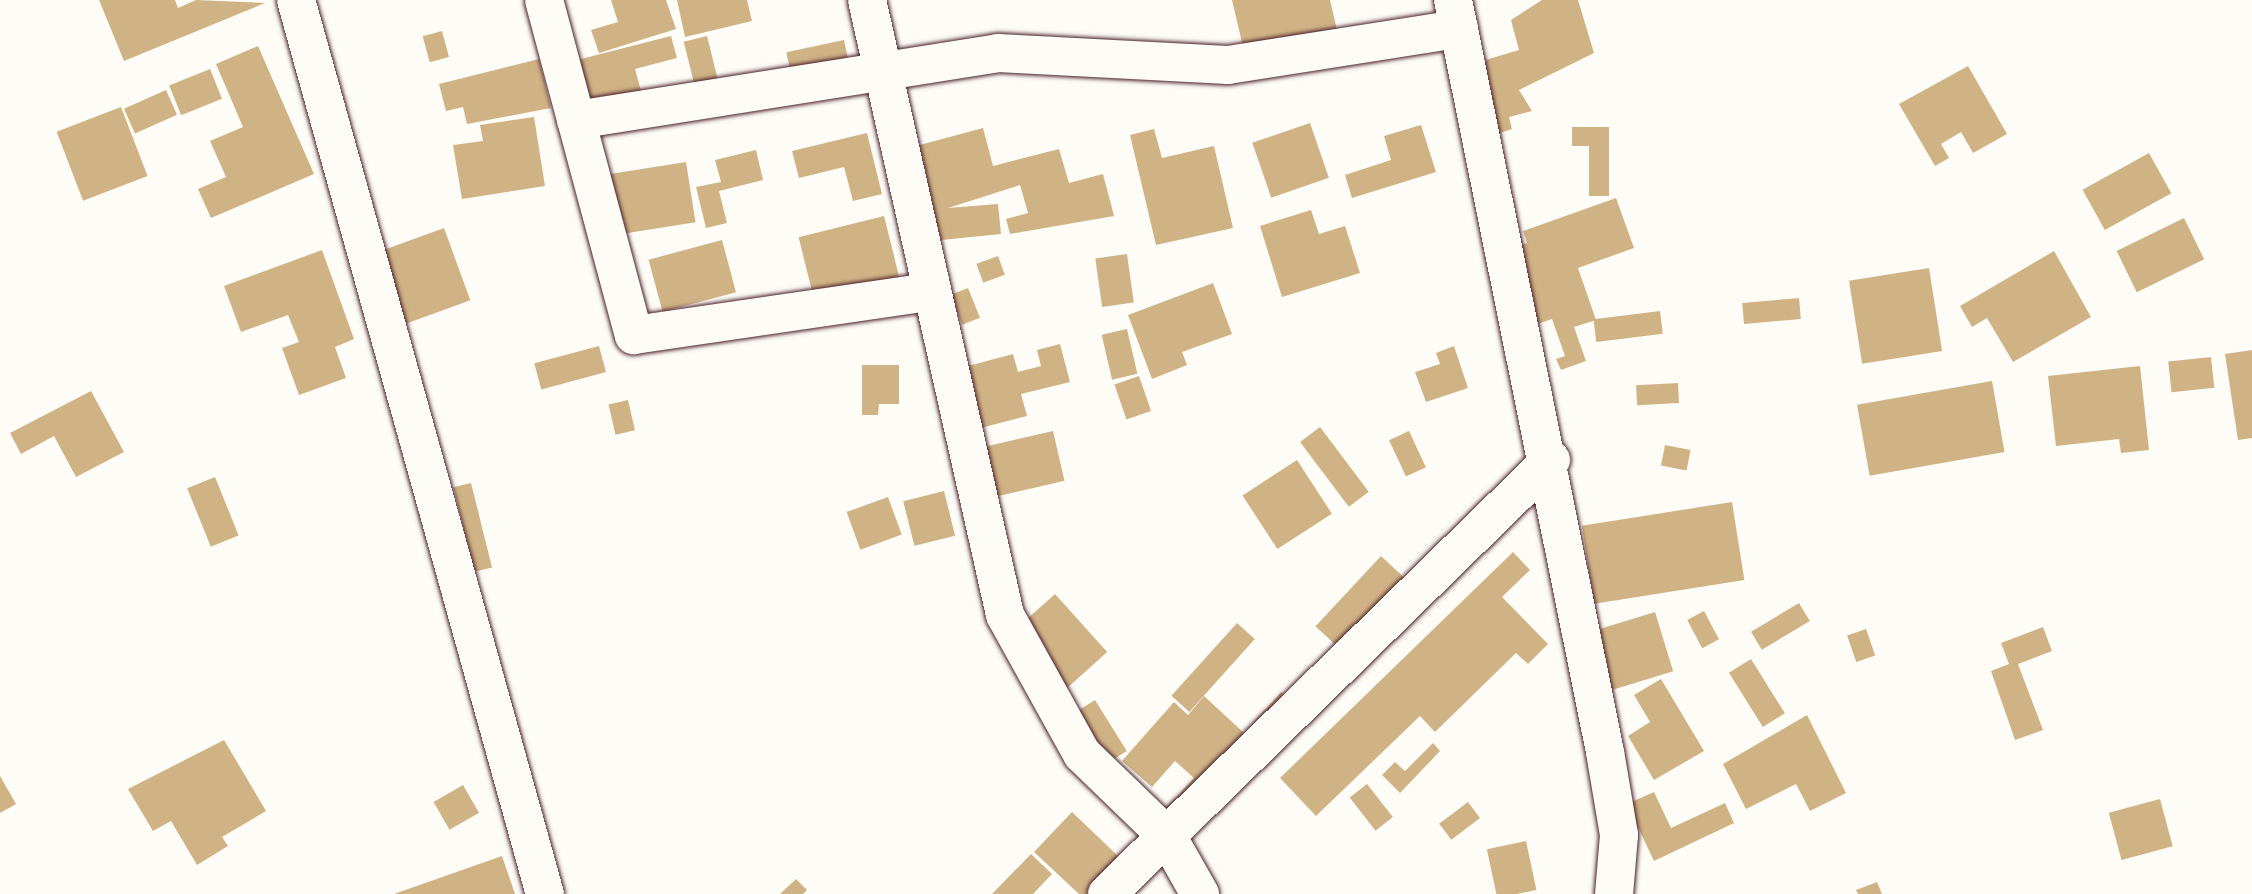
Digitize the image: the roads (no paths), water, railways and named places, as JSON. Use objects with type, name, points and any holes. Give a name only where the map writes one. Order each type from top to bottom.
[{"type":"street","points":[[296,0],[545,894]]},
{"type":"street","points":[[544,0],[634,335],[929,292]]},
{"type":"street","points":[[867,0],[929,292],[1005,615],[1082,754],[1167,836],[1200,894]]},
{"type":"street","points":[[576,120],[998,53],[1228,65],[1456,14],[1551,460],[1619,835],[1614,894]]},
{"type":"street","points":[[1107,894],[1551,460]]}]
